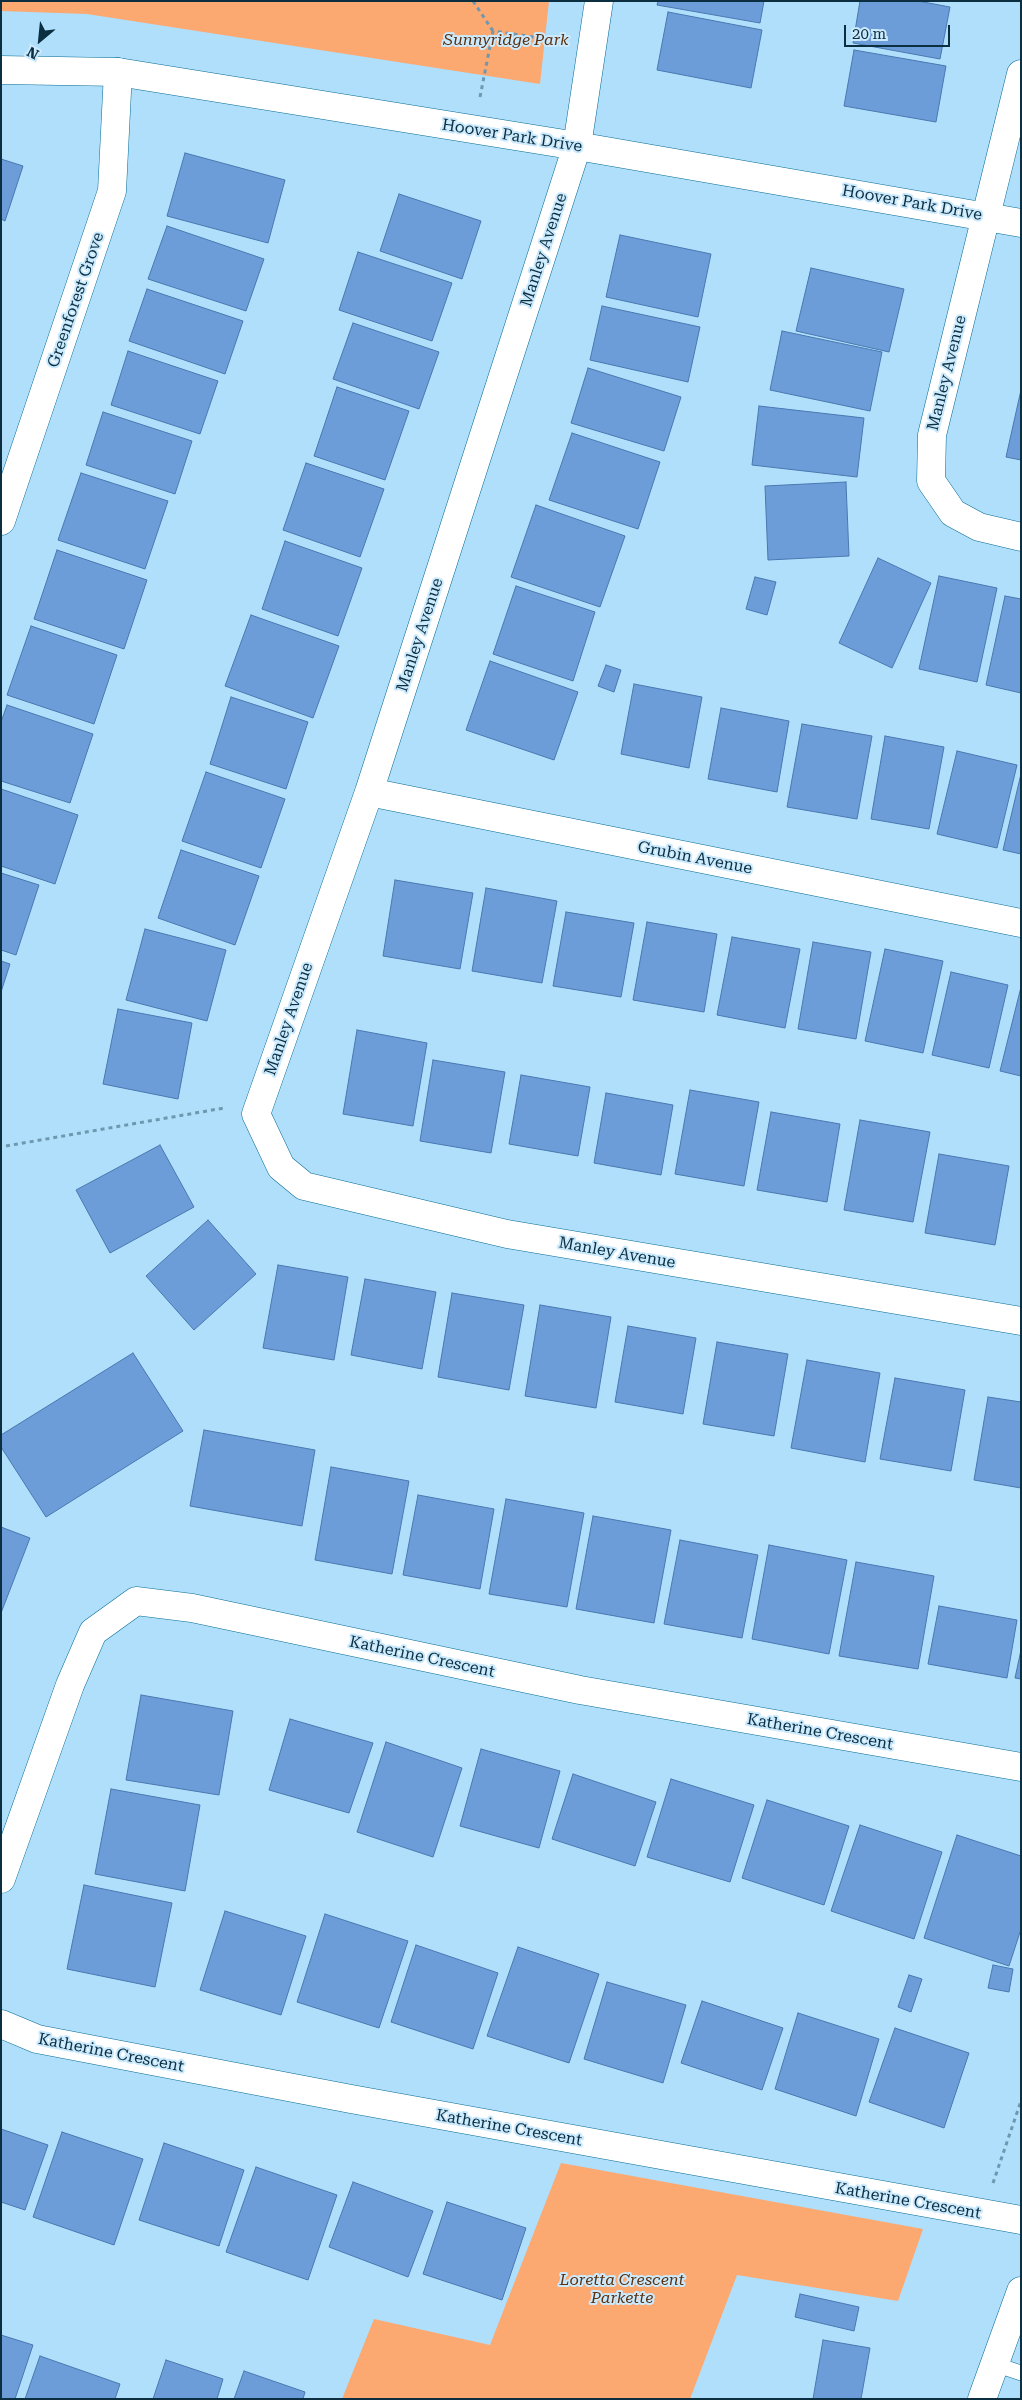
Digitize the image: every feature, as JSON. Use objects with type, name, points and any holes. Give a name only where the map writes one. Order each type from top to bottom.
[{"type":"street","name":"Manley Avenue","points":[[599,1],[577,146],[369,792],[256,1114],[281,1167],[304,1186],[507,1234],[1021,1321]]},
{"type":"street","name":"Hoover Park Drive","points":[[1,70],[118,72],[577,146],[985,215],[1021,223]]},
{"type":"street","name":"Greenforest Grove","points":[[1,521],[112,191],[118,72]]},
{"type":"street","name":"Manley Avenue","points":[[1021,74],[932,435],[931,481],[953,513],[979,527],[1021,537]]},
{"type":"street","name":"Grubin Avenue","points":[[369,792],[1021,923]]},
{"type":"street","name":"Katherine Crescent","points":[[1,1879],[70,1685],[93,1632],[136,1600],[192,1608],[580,1690],[1021,1767]]},
{"type":"street","name":"Katherine Crescent","points":[[1,2024],[36,2039],[982,2215],[1021,2220]]},
{"type":"street","points":[[982,2399],[1021,2290]]},
{"type":"lane","points":[[994,2364],[1021,2373]]},
{"type":"path","points":[[473,1],[493,32],[474,130]]},
{"type":"path","points":[[493,32],[592,45]]},
{"type":"path","points":[[6,1146],[153,1119],[260,1103]]},
{"type":"path","points":[[982,2215],[1021,2101]]},
{"type":"green space","name":"Sunnyridge Park","points":[[1,1],[549,1],[540,84],[87,14],[1,11]]},
{"type":"green space","name":"Loretta Crescent Parkette","points":[[561,2163],[923,2229],[898,2301],[737,2275],[690,2399],[342,2399],[374,2319],[490,2345]]},
{"type":"building","points":[[658,1],[764,1],[760,23],[657,5]]},
{"type":"building","points":[[860,1],[918,1],[950,7],[940,59],[853,43]]},
{"type":"building","points":[[668,12],[762,30],[751,88],[657,70]]},
{"type":"building","points":[[854,50],[946,66],[936,122],[844,106]]},
{"type":"building","points":[[185,153],[285,180],[268,243],[167,216]]},
{"type":"building","points":[[1,159],[23,166],[5,221],[1,219]]},
{"type":"building","points":[[399,194],[481,221],[462,279],[380,251]]},
{"type":"building","points":[[167,226],[264,259],[246,311],[148,279]]},
{"type":"building","points":[[620,235],[711,254],[698,317],[606,297]]},
{"type":"building","points":[[358,252],[452,283],[432,341],[339,310]]},
{"type":"building","points":[[811,268],[904,289],[889,352],[796,331]]},
{"type":"building","points":[[147,289],[243,321],[225,374],[129,341]]},
{"type":"building","points":[[602,306],[700,327],[688,382],[590,360]]},
{"type":"building","points":[[353,323],[439,352],[419,409],[333,379]]},
{"type":"building","points":[[782,331],[882,352],[870,411],[770,390]]},
{"type":"building","points":[[128,351],[218,381],[200,434],[111,405]]},
{"type":"building","points":[[588,368],[681,397],[664,451],[571,423]]},
{"type":"building","points":[[337,387],[409,411],[385,480],[314,456]]},
{"type":"building","points":[[1021,390],[1021,460],[1006,457]]},
{"type":"building","points":[[759,406],[864,418],[857,477],[752,465]]},
{"type":"building","points":[[103,412],[192,441],[175,494],[86,465]]},
{"type":"building","points":[[572,433],[660,462],[638,529],[549,500]]},
{"type":"building","points":[[306,463],[384,489],[360,557],[283,530]]},
{"type":"building","points":[[81,473],[168,501],[145,569],[58,540]]},
{"type":"building","points":[[846,482],[849,556],[768,560],[765,486]]},
{"type":"building","points":[[536,505],[625,536],[600,607],[511,577]]},
{"type":"building","points":[[285,541],[362,568],[338,636],[262,609]]},
{"type":"building","points":[[57,550],[147,580],[124,649],[34,619]]},
{"type":"building","points":[[878,558],[931,583],[892,668],[839,643]]},
{"type":"building","points":[[939,576],[997,588],[977,682],[919,669]]},
{"type":"building","points":[[755,577],[776,582],[767,615],[746,609]]},
{"type":"building","points":[[516,586],[595,612],[573,681],[493,654]]},
{"type":"building","points":[[1005,596],[1021,599],[1021,693],[986,685]]},
{"type":"building","points":[[251,615],[339,646],[313,718],[225,686]]},
{"type":"building","points":[[31,626],[117,655],[94,724],[7,695]]},
{"type":"building","points":[[490,661],[578,692],[554,760],[466,730]]},
{"type":"building","points":[[606,665],[621,670],[614,692],[598,686]]},
{"type":"building","points":[[634,684],[702,697],[689,768],[621,754]]},
{"type":"building","points":[[231,697],[308,722],[286,789],[210,764]]},
{"type":"building","points":[[7,705],[93,734],[70,803],[1,781],[1,722]]},
{"type":"building","points":[[721,708],[789,721],[777,792],[708,779]]},
{"type":"building","points":[[802,724],[872,736],[857,819],[787,807]]},
{"type":"building","points":[[885,736],[944,747],[929,829],[871,819]]},
{"type":"building","points":[[957,751],[1017,765],[997,848],[937,834]]},
{"type":"building","points":[[206,772],[285,799],[261,868],[182,841]]},
{"type":"building","points":[[1021,774],[1021,854],[1003,850]]},
{"type":"building","points":[[1,789],[78,815],[55,884],[1,866]]},
{"type":"building","points":[[181,850],[259,876],[235,945],[158,918]]},
{"type":"building","points":[[1,873],[39,885],[16,955],[1,950]]},
{"type":"building","points":[[395,880],[473,893],[460,969],[383,956]]},
{"type":"building","points":[[486,888],[557,901],[542,983],[472,971]]},
{"type":"building","points":[[566,912],[634,923],[621,997],[553,986]]},
{"type":"building","points":[[647,922],[717,934],[704,1012],[633,1000]]},
{"type":"building","points":[[145,929],[226,950],[207,1021],[126,1000]]},
{"type":"building","points":[[732,937],[800,949],[785,1028],[717,1015]]},
{"type":"building","points":[[813,942],[871,952],[856,1039],[798,1029]]},
{"type":"building","points":[[885,949],[943,961],[923,1053],[865,1041]]},
{"type":"building","points":[[1,961],[10,964],[1,992]]},
{"type":"building","points":[[951,972],[1008,985],[989,1068],[932,1055]]},
{"type":"building","points":[[1021,987],[1021,1076],[1000,1071]]},
{"type":"building","points":[[118,1009],[192,1023],[178,1099],[103,1084]]},
{"type":"building","points":[[357,1030],[427,1043],[413,1126],[343,1114]]},
{"type":"building","points":[[433,1060],[505,1072],[491,1153],[420,1141]]},
{"type":"building","points":[[521,1075],[590,1087],[578,1156],[509,1144]]},
{"type":"building","points":[[690,1090],[759,1102],[744,1186],[675,1174]]},
{"type":"building","points":[[606,1093],[673,1105],[661,1175],[594,1163]]},
{"type":"building","points":[[771,1112],[840,1124],[827,1202],[757,1190]]},
{"type":"building","points":[[860,1120],[930,1132],[913,1222],[844,1210]]},
{"type":"building","points":[[160,1145],[194,1207],[110,1253],[76,1190]]},
{"type":"building","points":[[939,1154],[1009,1166],[995,1245],[925,1233]]},
{"type":"building","points":[[208,1220],[256,1274],[194,1330],[146,1276]]},
{"type":"building","points":[[278,1265],[348,1277],[334,1360],[263,1348]]},
{"type":"building","points":[[365,1279],[436,1292],[422,1369],[351,1355]]},
{"type":"building","points":[[452,1293],[524,1305],[509,1390],[438,1377]]},
{"type":"building","points":[[540,1305],[611,1317],[596,1408],[525,1396]]},
{"type":"building","points":[[628,1326],[696,1338],[683,1414],[615,1402]]},
{"type":"building","points":[[717,1342],[788,1354],[774,1436],[703,1424]]},
{"type":"building","points":[[133,1353],[183,1431],[46,1517],[1,1447],[1,1435]]},
{"type":"building","points":[[807,1360],[880,1373],[865,1462],[791,1448]]},
{"type":"building","points":[[895,1378],[965,1390],[951,1471],[880,1459]]},
{"type":"building","points":[[988,1397],[1021,1402],[1021,1488],[974,1480]]},
{"type":"building","points":[[204,1430],[315,1450],[302,1526],[190,1506]]},
{"type":"building","points":[[331,1467],[409,1481],[392,1574],[315,1560]]},
{"type":"building","points":[[418,1495],[494,1509],[480,1589],[403,1575]]},
{"type":"building","points":[[506,1499],[584,1513],[567,1607],[489,1594]]},
{"type":"building","points":[[593,1516],[671,1530],[654,1623],[576,1609]]},
{"type":"building","points":[[1,1527],[30,1538],[1,1613]]},
{"type":"building","points":[[680,1540],[758,1555],[742,1638],[664,1624]]},
{"type":"building","points":[[769,1545],[847,1560],[829,1654],[752,1639]]},
{"type":"building","points":[[856,1562],[934,1576],[918,1669],[839,1656]]},
{"type":"building","points":[[939,1606],[1017,1620],[1007,1678],[928,1664]]},
{"type":"building","points":[[1021,1650],[1021,1679],[1015,1678]]},
{"type":"building","points":[[141,1695],[233,1711],[219,1795],[126,1780]]},
{"type":"building","points":[[290,1719],[373,1743],[349,1813],[269,1790]]},
{"type":"building","points":[[386,1742],[462,1768],[433,1857],[357,1832]]},
{"type":"building","points":[[481,1749],[560,1771],[539,1848],[460,1826]]},
{"type":"building","points":[[573,1774],[656,1802],[635,1866],[552,1839]]},
{"type":"building","points":[[671,1779],[754,1805],[730,1882],[647,1857]]},
{"type":"building","points":[[111,1789],[200,1805],[185,1891],[95,1874]]},
{"type":"building","points":[[767,1800],[849,1826],[824,1905],[742,1878]]},
{"type":"building","points":[[860,1825],[942,1852],[914,1939],[831,1911]]},
{"type":"building","points":[[957,1835],[1021,1856],[1021,1929],[1009,1966],[924,1938]]},
{"type":"building","points":[[84,1885],[172,1903],[155,1987],[67,1969]]},
{"type":"building","points":[[225,1911],[306,1936],[281,2015],[200,1990]]},
{"type":"building","points":[[325,1914],[408,1941],[379,2028],[297,2002]]},
{"type":"building","points":[[416,1945],[498,1973],[473,2049],[391,2022]]},
{"type":"building","points":[[518,1947],[599,1974],[569,2063],[487,2036]]},
{"type":"building","points":[[993,1965],[1013,1969],[1009,1992],[988,1988]]},
{"type":"building","points":[[909,1975],[922,1979],[911,2012],[898,2007]]},
{"type":"building","points":[[607,1982],[686,2005],[663,2083],[584,2059]]},
{"type":"building","points":[[702,2001],[783,2028],[762,2090],[681,2063]]},
{"type":"building","points":[[798,2013],[879,2039],[856,2116],[775,2089]]},
{"type":"building","points":[[895,2028],[969,2053],[944,2128],[869,2102]]},
{"type":"building","points":[[1,2129],[48,2145],[25,2210],[1,2202]]},
{"type":"building","points":[[62,2132],[143,2159],[114,2245],[33,2217]]},
{"type":"building","points":[[164,2143],[244,2170],[219,2246],[139,2220]]},
{"type":"building","points":[[256,2167],[337,2195],[308,2280],[226,2252]]},
{"type":"building","points":[[353,2182],[433,2211],[408,2277],[329,2247]]},
{"type":"building","points":[[447,2202],[526,2228],[502,2300],[423,2274]]},
{"type":"building","points":[[800,2294],[859,2307],[854,2331],[795,2317]]},
{"type":"building","points":[[1,2335],[33,2345],[15,2399],[1,2399]]},
{"type":"building","points":[[823,2340],[870,2348],[861,2399],[813,2399]]},
{"type":"building","points":[[40,2356],[120,2384],[115,2399],[25,2399]]},
{"type":"building","points":[[166,2360],[223,2379],[217,2399],[153,2399]]},
{"type":"building","points":[[244,2371],[305,2392],[303,2399],[234,2399]]}]
